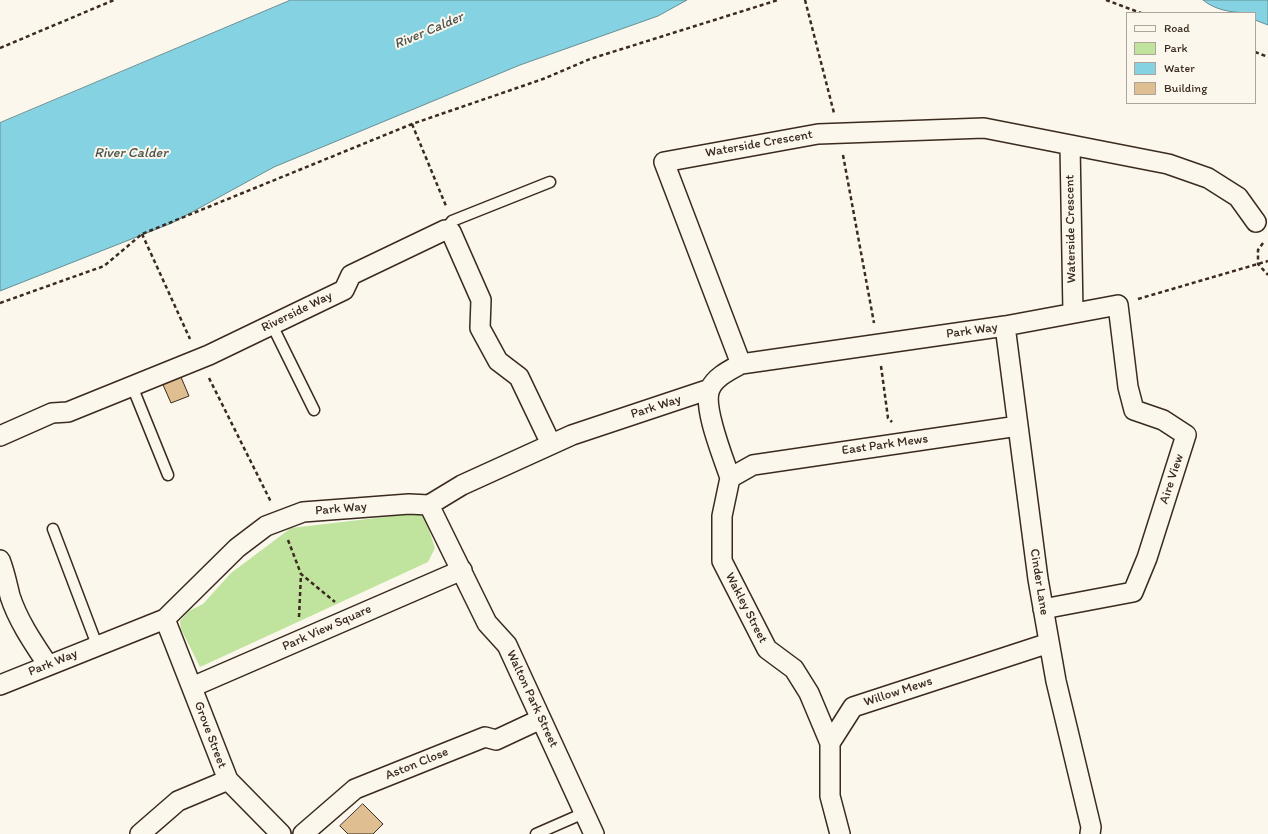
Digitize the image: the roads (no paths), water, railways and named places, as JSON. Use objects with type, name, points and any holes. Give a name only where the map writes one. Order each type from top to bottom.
[{"type":"street","name":"Waterside Crescent","points":[[741,364],[664,162],[818,134],[984,128],[1168,164],[1208,178],[1238,197],[1256,222]]},
{"type":"street","name":"Waterside Crescent","points":[[1070,145],[1073,313]]},
{"type":"street","name":"Riverside Way","points":[[0,436],[52,413],[68,412],[208,355],[344,290],[351,275],[449,226]]},
{"type":"street","points":[[449,226],[481,300],[480,328],[498,361],[519,376],[551,444]]},
{"type":"street","name":"Park Way","points":[[0,685],[165,619],[237,548],[266,526],[302,512],[409,504],[429,505],[462,485],[572,435],[710,389],[723,374],[741,364],[1005,326],[1118,305]]},
{"type":"street","name":"Aire View","points":[[1043,610],[1132,592],[1147,558],[1186,435],[1163,420],[1134,410],[1128,388],[1118,305]]},
{"type":"street","name":"Cinder Lane","points":[[1005,326],[1043,610],[1056,681],[1091,827],[1090,834]]},
{"type":"street","points":[[710,389],[709,412],[730,478]]},
{"type":"street","name":"East Park Mews","points":[[730,478],[753,465],[1018,426]]},
{"type":"street","name":"Wakley Street","points":[[730,478],[722,516],[722,561],[767,649],[794,668],[809,693],[830,743]]},
{"type":"street","name":"Walton Park Street","points":[[429,505],[487,623],[507,646],[594,834]]},
{"type":"street","points":[[0,560],[7,576],[13,603],[28,635],[48,665]]},
{"type":"street","name":"Park View Square","points":[[192,687],[462,570]]},
{"type":"street","name":"Grove Street","points":[[165,619],[228,780],[281,834]]},
{"type":"street","name":"Willow Mews","points":[[830,743],[853,707],[1049,643]]},
{"type":"street","name":"Aston Close","points":[[303,834],[355,789],[485,737],[496,740],[541,719]]},
{"type":"street","points":[[830,743],[830,796],[840,834]]},
{"type":"street","points":[[140,834],[178,801],[228,780]]},
{"type":"lane","points":[[449,226],[550,182]]},
{"type":"lane","points":[[272,325],[314,410]]},
{"type":"lane","points":[[132,386],[168,475]]},
{"type":"lane","points":[[52,529],[97,645]]},
{"type":"lane","points":[[536,834],[584,813]]},
{"type":"water","name":"River Calder","points":[[291,0],[687,0],[658,16],[520,65],[274,167],[172,223],[0,291],[0,123]]},
{"type":"water","points":[[1203,0],[1268,0],[1268,25],[1256,20],[1256,12],[1234,12],[1214,7]]}]
